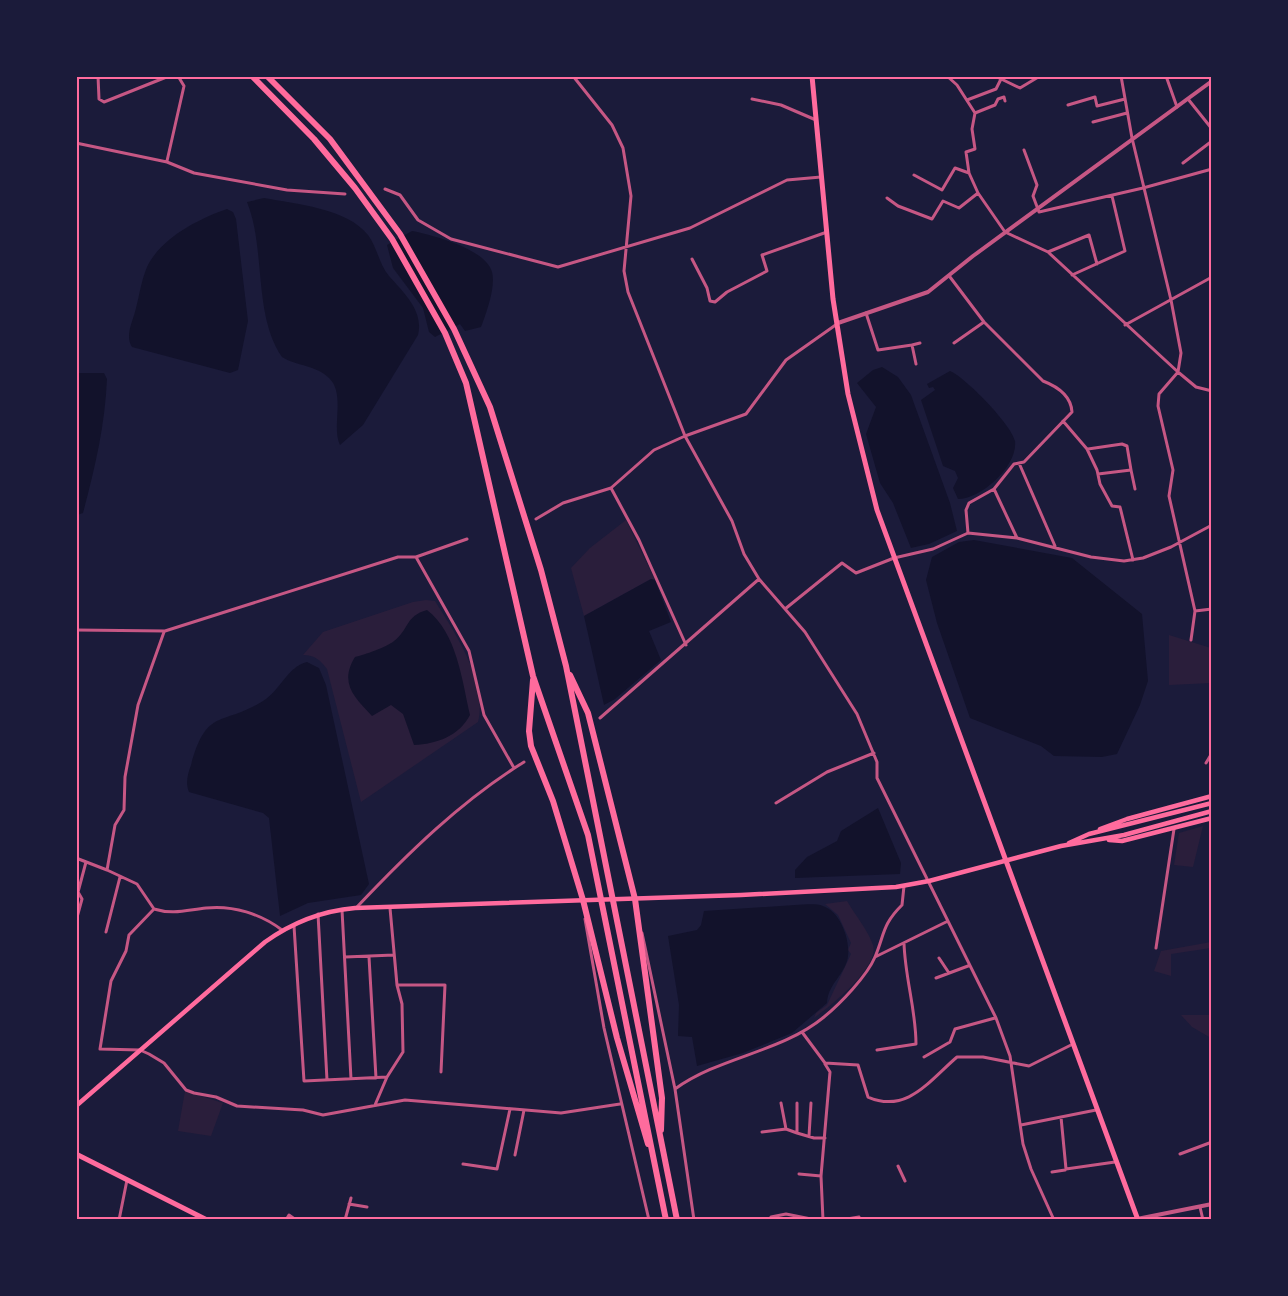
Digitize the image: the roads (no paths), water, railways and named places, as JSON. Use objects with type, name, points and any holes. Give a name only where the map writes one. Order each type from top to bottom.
[{"type":"highway","points":[[252,76],[314,139],[355,188],[392,239],[445,333],[471,400],[533,676],[588,835],[601,889],[666,1220]]},
{"type":"highway","points":[[267,76],[330,139],[400,234],[454,330],[490,407],[506,454],[566,666],[677,1220]]},
{"type":"highway","points":[[566,666],[588,713],[635,899],[662,1098],[661,1140]]},
{"type":"highway","points":[[533,676],[529,731],[531,746],[553,801],[583,900],[617,1038],[654,1165]]},
{"type":"main road","points":[[812,76],[827,232],[848,394],[878,510],[1137,1219]]},
{"type":"main road","points":[[1061,846],[1119,821],[1212,796]]},
{"type":"main road","points":[[1089,834],[1212,803]]},
{"type":"main road","points":[[76,1106],[282,930],[318,914],[355,908],[635,899],[904,886],[1061,846],[1101,840],[1212,811]]},
{"type":"main road","points":[[1101,840],[1122,841],[1212,818]]},
{"type":"main road","points":[[76,1154],[207,1220]]},
{"type":"street","points":[[98,76],[99,99],[104,102],[170,76]]},
{"type":"street","points":[[167,162],[184,86],[178,76]]},
{"type":"street","points":[[573,76],[612,125],[623,148],[631,196],[624,271],[628,292],[685,436],[732,521],[744,554],[759,579],[805,632],[846,695],[874,753],[878,778],[929,881],[946,922],[996,1018],[1011,1063],[1031,1169],[1054,1220]]},
{"type":"street","points":[[947,76],[957,85],[975,113],[972,129],[975,149],[966,152],[969,173],[978,193],[1005,232],[1048,252],[1178,372],[1196,387],[1212,391]]},
{"type":"street","points":[[995,76],[1020,88],[1040,76]]},
{"type":"street","points":[[1121,76],[1132,138],[1171,300],[1181,353],[1178,372],[1159,394],[1158,406],[1173,470],[1169,496],[1195,611],[1191,640]]},
{"type":"street","points":[[1166,76],[1177,107]]},
{"type":"street","points":[[967,100],[996,89],[1001,79]]},
{"type":"street","points":[[536,519],[562,503],[611,489],[654,450],[746,414],[786,360],[838,323],[928,292],[1038,207],[1211,82]]},
{"type":"street","points":[[975,113],[995,105],[998,99],[1004,97],[1005,101]]},
{"type":"street","points":[[1068,105],[1095,97],[1097,106],[1125,99]]},
{"type":"street","points":[[752,99],[781,105],[816,120]]},
{"type":"street","points":[[1188,99],[1212,129]]},
{"type":"street","points":[[1093,122],[1127,113]]},
{"type":"street","points":[[1183,163],[1212,141]]},
{"type":"street","points":[[76,143],[167,162],[194,173],[298,191],[345,194]]},
{"type":"street","points":[[1024,150],[1037,184],[1033,196],[1039,212],[1112,196],[1212,169]]},
{"type":"street","points":[[914,175],[942,190],[956,168],[969,173]]},
{"type":"street","points":[[385,189],[400,195],[418,220],[451,239],[558,267],[690,228],[787,180],[821,177]]},
{"type":"street","points":[[887,198],[898,206],[932,219],[943,201],[959,208],[978,193]]},
{"type":"street","points":[[1072,275],[1125,251],[1112,196]]},
{"type":"street","points":[[692,259],[707,288],[710,301],[715,303],[727,292],[767,271],[762,255],[827,232]]},
{"type":"street","points":[[1048,252],[1089,235],[1097,264]]},
{"type":"street","points":[[950,277],[984,322],[1043,381],[1055,386],[1063,393],[1072,406],[1072,412],[1024,462],[1014,464],[994,489],[969,503],[966,510],[968,533]]},
{"type":"street","points":[[1125,325],[1212,278]]},
{"type":"street","points":[[866,313],[878,350],[920,343]]},
{"type":"street","points":[[954,343],[984,322]]},
{"type":"street","points":[[912,345],[916,364]]},
{"type":"street","points":[[1062,421],[1087,449],[1100,484],[1112,506],[1120,507],[1133,560]]},
{"type":"street","points":[[1087,449],[1122,444],[1126,446],[1135,489]]},
{"type":"street","points":[[1019,463],[1055,546]]},
{"type":"street","points":[[1098,474],[1131,470]]},
{"type":"street","points":[[611,489],[639,540],[686,645]]},
{"type":"street","points":[[994,489],[1017,538]]},
{"type":"street","points":[[785,609],[842,563],[850,572],[856,573],[894,558],[933,549],[968,533],[1017,538],[1091,557],[1124,561],[1171,547],[1178,541],[1212,525]]},
{"type":"street","points":[[76,630],[165,631],[398,557],[416,557],[467,539]]},
{"type":"street","points":[[416,557],[469,651],[484,715],[514,768]]},
{"type":"street","points":[[600,718],[759,579]]},
{"type":"street","points":[[1195,611],[1212,609]]},
{"type":"street","points":[[107,870],[115,825],[124,810],[125,777],[138,705],[165,631]]},
{"type":"street","points":[[776,803],[827,772],[874,753]]},
{"type":"street","points":[[1206,763],[1212,753]]},
{"type":"street","points":[[355,908],[403,859],[478,793],[524,762]]},
{"type":"street","points":[[1156,948],[1174,829]]},
{"type":"street","points":[[76,858],[137,884],[154,909],[165,913],[207,908],[249,912],[269,920],[282,930]]},
{"type":"street","points":[[76,921],[82,899],[78,892],[86,861]]},
{"type":"street","points":[[106,932],[120,877]]},
{"type":"street","points":[[675,1089],[697,1073],[746,1058],[802,1032],[827,1015],[851,990],[875,957],[888,919],[902,905],[904,886]]},
{"type":"street","points":[[635,899],[675,1089],[694,1220]]},
{"type":"street","points":[[583,900],[587,944],[620,1104],[649,1220]]},
{"type":"street","points":[[375,1105],[387,1077],[404,1052],[402,1004],[397,985],[390,908]]},
{"type":"street","points":[[154,909],[129,935],[126,951],[111,981],[100,1049],[140,1050],[164,1063],[186,1089],[237,1106],[303,1110],[323,1115],[405,1100],[561,1113],[620,1104]]},
{"type":"street","points":[[342,909],[351,1079]]},
{"type":"street","points":[[318,914],[327,1080]]},
{"type":"street","points":[[875,957],[946,922]]},
{"type":"street","points":[[294,924],[304,1081],[387,1077]]},
{"type":"street","points":[[877,1050],[916,1044],[916,1019],[905,970],[904,943]]},
{"type":"street","points":[[345,957],[394,955]]},
{"type":"street","points":[[369,957],[375,1078]]},
{"type":"street","points":[[939,958],[949,973]]},
{"type":"street","points":[[936,978],[969,966]]},
{"type":"street","points":[[397,985],[445,985],[441,1072]]},
{"type":"street","points":[[924,1058],[950,1042],[955,1029],[996,1018]]},
{"type":"street","points":[[802,1032],[830,1072],[821,1176],[823,1220]]},
{"type":"street","points":[[825,1063],[858,1065],[868,1097],[884,1104],[908,1100],[957,1057],[983,1057],[1029,1066],[1073,1044]]},
{"type":"street","points":[[781,1103],[786,1129]]},
{"type":"street","points":[[797,1103],[797,1132]]},
{"type":"street","points":[[809,1136],[811,1103]]},
{"type":"street","points":[[463,1164],[497,1169],[510,1109]]},
{"type":"street","points":[[515,1155],[525,1110]]},
{"type":"street","points":[[1021,1125],[1096,1110]]},
{"type":"street","points":[[1061,1117],[1066,1169]]},
{"type":"street","points":[[762,1132],[786,1129],[825,1138]]},
{"type":"street","points":[[1180,1154],[1210,1142],[1212,1148]]},
{"type":"street","points":[[1052,1172],[1116,1162]]},
{"type":"street","points":[[898,1166],[905,1181]]},
{"type":"street","points":[[799,1174],[821,1176]]},
{"type":"street","points":[[119,1220],[127,1180]]},
{"type":"street","points":[[345,1220],[351,1198]]},
{"type":"street","points":[[349,1204],[368,1207]]},
{"type":"street","points":[[1137,1219],[1212,1204]]},
{"type":"street","points":[[1200,1206],[1203,1220]]},
{"type":"street","points":[[771,1217],[786,1214],[816,1220]]},
{"type":"street","points":[[287,1216],[296,1220]]},
{"type":"street","points":[[841,1220],[859,1217]]}]
